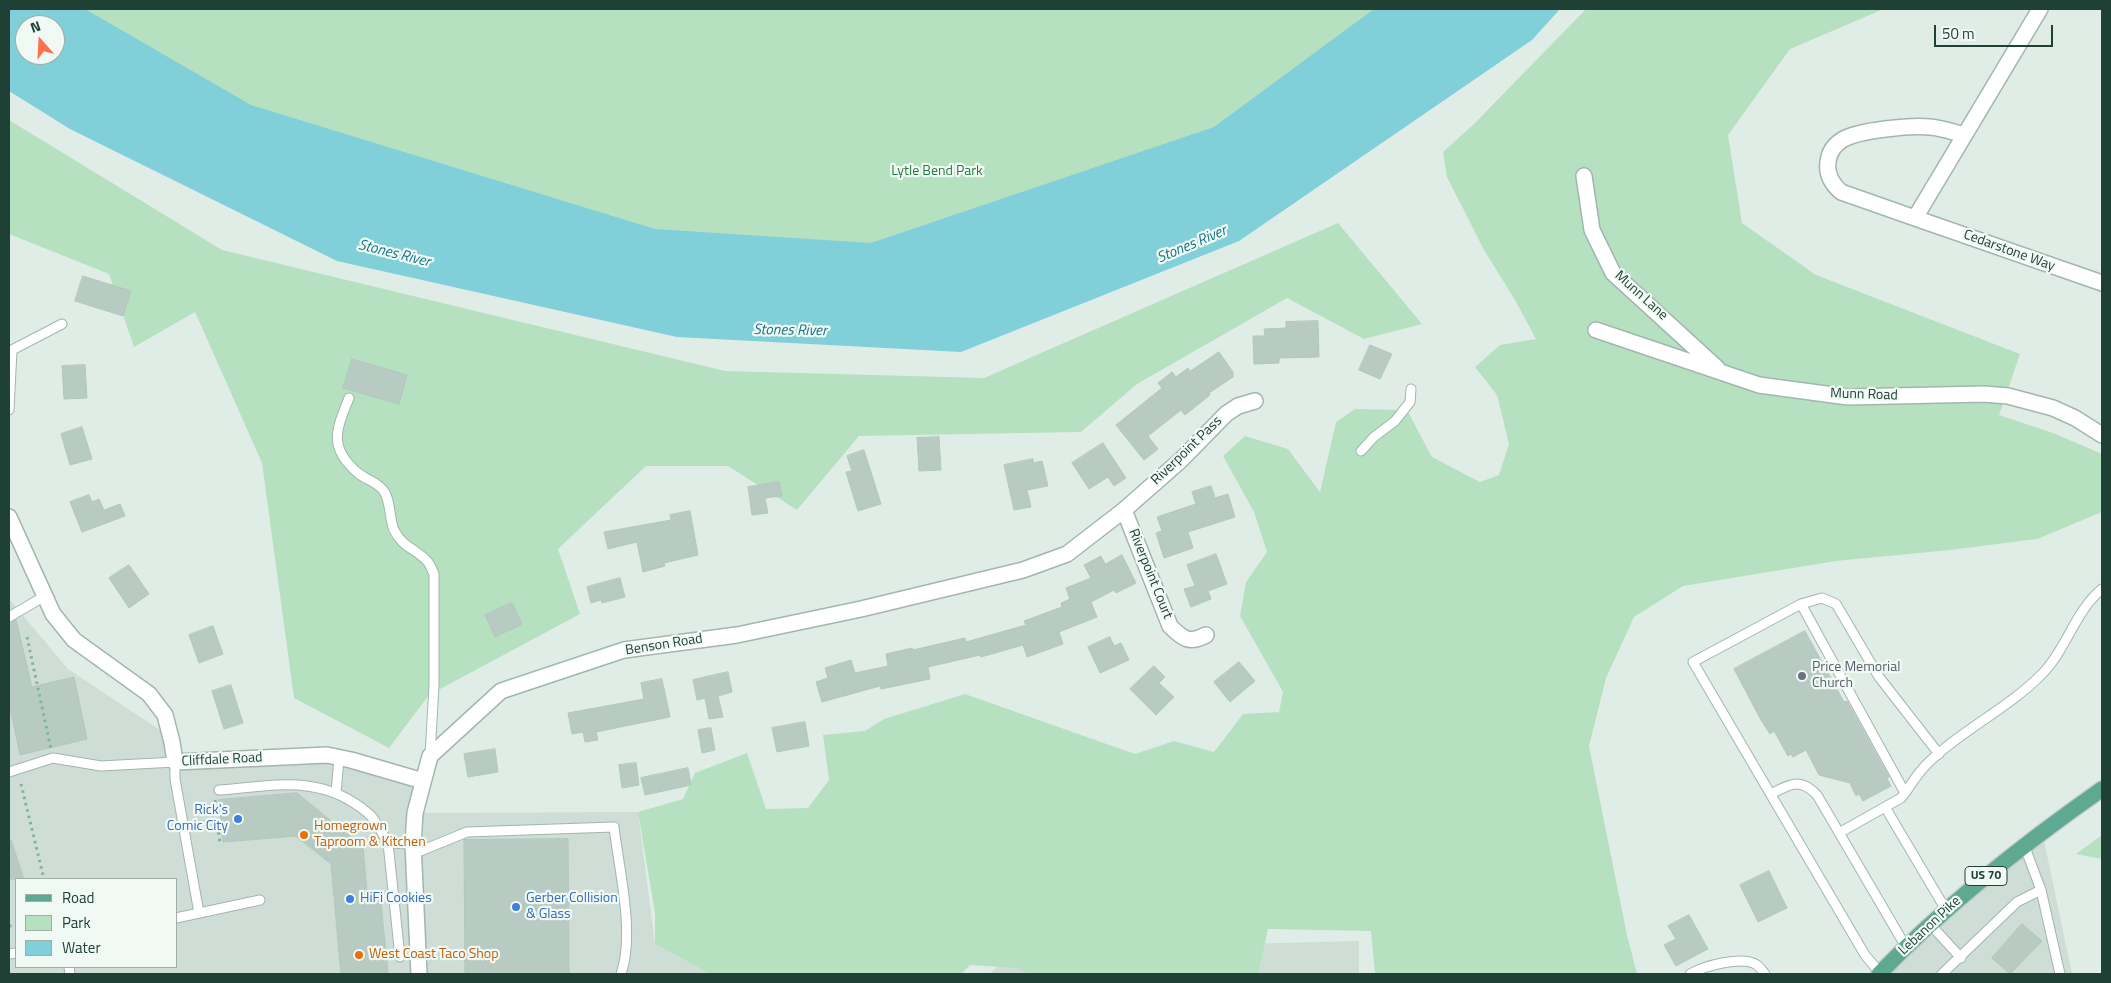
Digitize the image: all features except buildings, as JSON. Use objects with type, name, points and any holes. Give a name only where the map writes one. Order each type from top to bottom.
[{"type":"main road","name":"Lebanon Pike","points":[[1880,974],[1930,924],[2024,845],[2102,790]]},
{"type":"street","points":[[1915,218],[2040,9]]},
{"type":"street","name":"Cedarstone Way","points":[[1964,135],[1931,127],[1903,127],[1849,137],[1839,142],[1832,150],[1828,160],[1831,182],[1842,192],[2102,283]]},
{"type":"street","name":"Munn Lane","points":[[1584,176],[1592,230],[1613,273],[1720,370]]},
{"type":"street","name":"Munn Road","points":[[1596,330],[1720,370],[1759,385],[1848,397],[1984,394],[2008,396],[2053,408],[2075,418],[2102,435]]},
{"type":"street","name":"Riverpoint Pass","points":[[1124,510],[1181,460],[1226,414],[1238,406],[1255,402]]},
{"type":"street","name":"Benson Road","points":[[430,756],[501,691],[624,650],[737,635],[861,609],[1022,570],[1067,554],[1124,510]]},
{"type":"street","name":"Riverpoint Court","points":[[1124,510],[1170,626],[1190,640],[1196,640],[1206,635]]},
{"type":"street","name":"Cliffdale Road","points":[[9,517],[53,614],[74,640],[149,694],[165,715],[175,762],[327,755],[424,781]]},
{"type":"street","points":[[420,974],[413,849],[414,813],[430,756]]},
{"type":"lane","points":[[9,410],[12,350],[62,324]]},
{"type":"lane","points":[[1361,451],[1374,437],[1395,421],[1410,402],[1411,389]]},
{"type":"lane","points":[[349,398],[339,423],[336,438],[344,458],[358,474],[376,482],[384,491],[394,530],[403,543],[428,561],[434,574],[434,685],[430,756]]},
{"type":"lane","points":[[1839,832],[1900,798],[1919,772],[1939,754],[2024,690],[2044,672],[2056,657],[2087,603],[2102,589]]},
{"type":"lane","points":[[9,617],[45,596]]},
{"type":"lane","points":[[1880,974],[1865,955],[1693,662],[1801,604],[1822,598],[1836,604],[1879,677],[1939,754]]},
{"type":"lane","points":[[1801,604],[1905,792]]},
{"type":"lane","points":[[9,772],[53,758],[101,766],[175,762],[175,778],[198,913]]},
{"type":"lane","points":[[336,793],[339,758]]},
{"type":"lane","points":[[219,790],[297,784],[320,787],[336,793],[370,815],[388,843],[400,957]]},
{"type":"lane","points":[[1771,794],[1788,785],[1803,784],[1817,795],[1906,947]]},
{"type":"lane","points":[[1885,808],[1946,910]]},
{"type":"lane","points":[[388,843],[413,849],[467,832],[614,827],[627,927],[625,962],[621,974]]},
{"type":"lane","points":[[2024,845],[2041,890],[2060,974]]},
{"type":"lane","points":[[1942,974],[2017,902],[2041,890]]},
{"type":"lane","points":[[178,918],[260,900]]},
{"type":"lane","points":[[1930,924],[1960,958]]},
{"type":"lane","points":[[1690,974],[1716,965],[1742,960],[1757,964],[1765,974]]},
{"type":"path","points":[[27,637],[52,752]]},
{"type":"path","points":[[20,784],[44,878]]},
{"type":"path","points":[[215,804],[220,844]]},
{"type":"shaded area","points":[[11,601],[68,669],[163,732],[175,762],[327,755],[423,781],[415,813],[638,812],[655,944],[710,974],[9,974],[9,602]]},
{"type":"shaded area","points":[[2042,831],[2072,974],[1879,974]]},
{"type":"shaded area","points":[[1359,941],[1359,974],[990,974],[1015,950]]},
{"type":"green space","name":"Lytle Bend Park","points":[[9,9],[1540,9],[737,330],[50,65],[65,65],[65,15],[15,15],[15,51],[9,49]]},
{"type":"green space","points":[[1586,9],[1884,9],[1790,49],[1728,135],[1742,223],[1816,275],[2020,354],[1999,415],[2053,433],[2100,453],[2102,455],[2102,512],[2037,539],[1836,561],[1683,586],[1634,617],[1606,678],[1589,746],[1627,935],[1637,974],[1375,974],[1371,931],[1268,929],[1258,974],[1029,974],[1018,968],[970,965],[961,974],[710,974],[655,944],[655,913],[638,812],[683,799],[695,773],[747,753],[766,809],[808,808],[829,780],[823,735],[865,731],[884,719],[965,694],[1135,754],[1174,741],[1214,752],[1243,714],[1279,712],[1283,692],[1240,616],[1246,582],[1267,552],[1254,512],[1223,456],[1245,436],[1288,449],[1320,492],[1336,422],[1355,409],[1407,410],[1432,457],[1480,482],[1499,475],[1509,444],[1497,395],[1475,367],[1500,345],[1536,339],[1515,300],[1484,250],[1447,177],[1443,152],[1475,123]]},
{"type":"green space","points":[[9,120],[222,250],[725,371],[984,378],[1338,223],[1422,324],[1364,339],[1287,298],[1137,384],[1081,432],[859,436],[797,510],[728,466],[646,466],[558,549],[580,614],[429,695],[389,748],[294,698],[262,463],[195,312],[134,347],[109,274],[9,234]]},
{"type":"green space","points":[[2102,835],[2102,859],[2076,854]]},
{"type":"water","name":"Stones River","points":[[9,9],[85,9],[251,105],[655,229],[871,243],[1214,127],[1374,9],[1560,9],[1532,40],[1239,241],[961,352],[677,337],[337,261],[70,129],[9,91]]},
{"type":"place","name":"Price Memorial Church","points":[[1802,676]]},
{"type":"place","name":"Rick's Comic City","points":[[238,819]]},
{"type":"place","name":"Homegrown Taproom & Kitchen","points":[[304,835]]},
{"type":"place","name":"HiFi Cookies","points":[[350,899]]},
{"type":"place","name":"Gerber Collision & Glass","points":[[516,907]]},
{"type":"place","name":"West Coast Taco Shop","points":[[359,955]]}]
